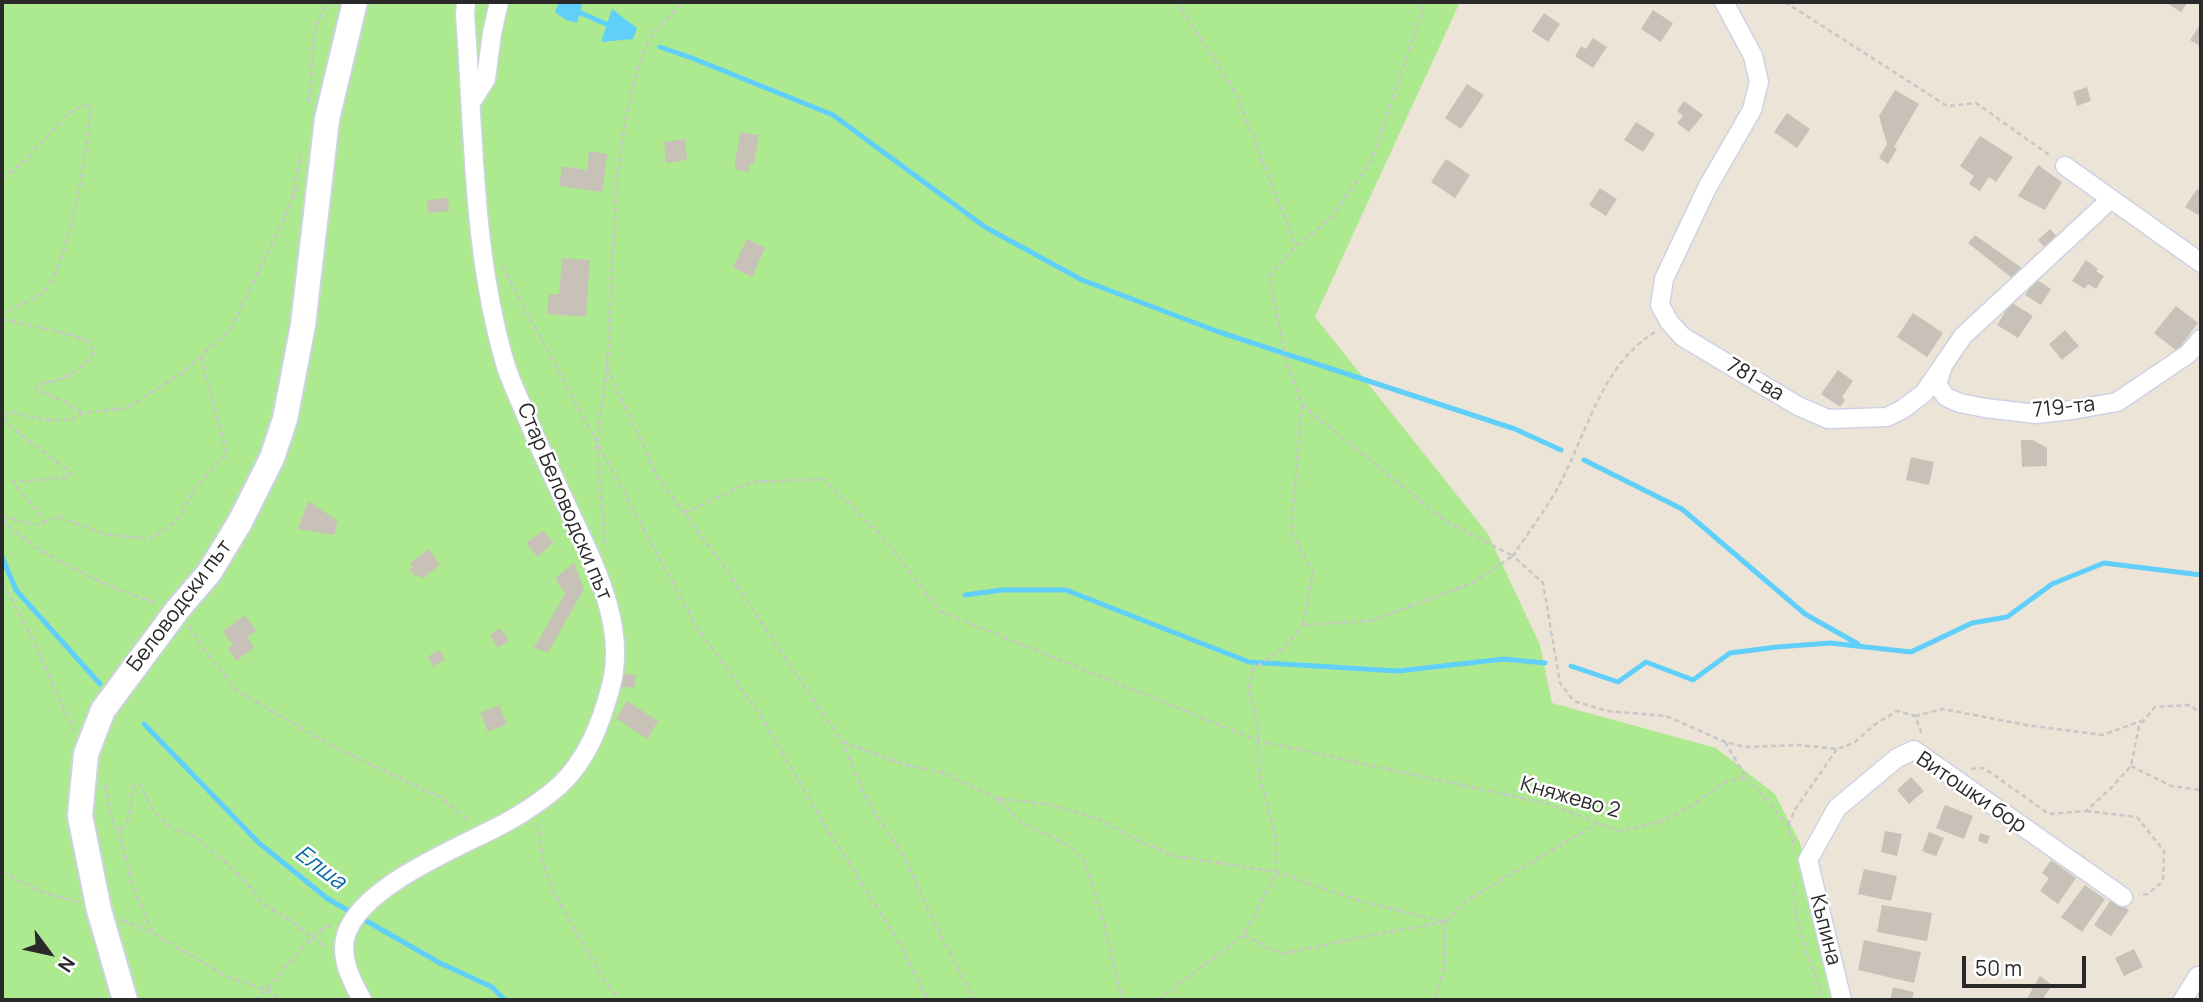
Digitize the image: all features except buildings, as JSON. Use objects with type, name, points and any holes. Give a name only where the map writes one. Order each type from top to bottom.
[{"type":"street","name":"Беловодски път","points":[[125,1000],[99,910],[80,816],[86,754],[103,709],[178,609],[209,573],[240,522],[272,458],[285,419],[303,324],[327,119],[355,2]]},
{"type":"street","name":"Стар Беловодски път","points":[[355,916],[409,873],[510,820],[560,785],[584,755],[597,731],[613,679],[614,646],[609,608],[591,557],[505,365],[489,296],[480,226],[466,2]]},
{"type":"street","points":[[472,101],[486,79],[499,2]]},
{"type":"street","points":[[1670,323],[1660,305],[1664,279],[1707,188],[1752,110],[1759,82],[1753,56],[1724,2]]},
{"type":"street","points":[[2065,166],[2201,263]]},
{"type":"street","name":"781-ва","points":[[1670,323],[1684,337],[1798,406],[1828,419],[1887,417],[1924,393],[1963,336],[2111,199]]},
{"type":"street","name":"719-та","points":[[1944,361],[1937,384],[1946,397],[1960,404],[2036,414],[2117,402],[2188,354],[2201,339]]},
{"type":"street","name":"Витошки бор","points":[[1803,858],[1837,808],[1897,758],[1914,750],[2123,897]]},
{"type":"street","name":"Къпина","points":[[1803,858],[1842,1000]]},
{"type":"street","points":[[355,916],[345,937],[346,964],[362,1000]]},
{"type":"street","points":[[2183,1000],[2198,976]]},
{"type":"path","points":[[308,111],[315,28],[327,2]]},
{"type":"path","points":[[605,553],[597,443],[607,367],[617,176],[626,118],[639,62],[653,33],[683,2]]},
{"type":"path","points":[[1177,2],[1236,93],[1296,246]]},
{"type":"path","points":[[1158,1000],[1244,935],[1278,872],[1275,833],[1259,774],[1258,726],[1249,691],[1252,670],[1286,646],[1303,625],[1313,572],[1291,532],[1302,405],[1287,364],[1269,276],[1296,246],[1330,219],[1371,160],[1425,2]]},
{"type":"path","points":[[1785,2],[1947,106],[1976,103],[2065,166]]},
{"type":"path","points":[[2,178],[25,161],[67,114],[91,105],[76,205],[57,267],[45,290],[24,304],[2,313]]},
{"type":"path","points":[[2,319],[76,335],[89,342],[94,353],[79,371],[52,382],[37,384],[37,390],[82,413],[127,408],[185,372],[232,327],[291,205],[301,151]]},
{"type":"path","points":[[497,257],[696,626],[761,716],[818,814],[900,944],[928,1000]]},
{"type":"path","points":[[1303,625],[1370,621],[1472,583],[1513,556],[1557,489],[1604,386],[1638,342],[1670,323]]},
{"type":"path","points":[[2,518],[38,525],[60,517],[105,534],[150,539],[179,519],[195,488],[227,454],[201,357]]},
{"type":"path","points":[[607,367],[658,478],[723,565],[842,742],[868,802],[906,860],[931,916],[975,1000]]},
{"type":"path","points":[[1302,405],[1447,522],[1513,556],[1543,583],[1560,683],[1574,701],[1607,711],[1666,716],[1725,742],[1745,747],[1797,745],[1837,749],[1854,743],[1874,725],[1897,711],[1915,716],[1942,709],[2026,725],[2103,735],[2144,720]]},
{"type":"path","points":[[44,524],[44,519],[13,482],[69,477],[70,472],[6,423],[4,416],[10,412],[48,421],[78,418],[82,413]]},
{"type":"path","name":"Княжево 2","points":[[684,513],[751,482],[824,478],[883,536],[940,611],[1259,741],[1549,804],[1620,831],[1664,821],[1725,782],[1746,777]]},
{"type":"path","points":[[2,518],[17,534],[91,577],[140,598],[178,609],[209,656],[237,691],[335,748],[442,798],[485,834]]},
{"type":"path","points":[[2,583],[29,632],[55,685],[67,719],[86,754]]},
{"type":"path","points":[[2086,811],[2131,765],[2139,726],[2155,707],[2190,705],[2201,713]]},
{"type":"path","points":[[1914,750],[1921,731],[1915,716]]},
{"type":"path","points":[[842,742],[902,764],[944,773],[998,799],[1047,804],[1100,819],[1132,838],[1174,856],[1278,872],[1362,901],[1445,922]]},
{"type":"path","points":[[1725,742],[1746,777],[1788,825],[1803,858]]},
{"type":"path","points":[[1788,825],[1796,808],[1837,749]]},
{"type":"path","points":[[2131,765],[2171,786],[2201,790]]},
{"type":"path","points":[[1943,771],[1984,768],[2049,814],[2086,811],[2137,817],[2164,851],[2163,881],[2148,894],[2123,897]]},
{"type":"path","points":[[105,784],[113,824],[119,831],[133,887],[153,934]]},
{"type":"path","points":[[119,831],[131,815],[131,793],[134,786],[140,784],[153,811],[168,826],[197,837],[240,876],[265,905],[293,922],[346,964]]},
{"type":"path","points":[[998,799],[1020,822],[1070,846],[1086,862],[1122,1000]]},
{"type":"path","points":[[536,802],[542,863],[552,889],[605,982],[620,1000]]},
{"type":"path","points":[[1244,935],[1282,954],[1445,922],[1464,902],[1598,824]]},
{"type":"path","points":[[2,872],[42,892],[99,910],[153,934],[226,976],[268,990],[281,1000]]},
{"type":"path","points":[[1795,877],[1793,898],[1799,932],[1815,970],[1823,1000]]},
{"type":"path","points":[[255,1000],[268,990],[311,937],[323,927],[342,926],[355,916]]},
{"type":"path","points":[[1435,1000],[1445,964],[1445,922]]},
{"type":"green space","points":[[2,2],[1460,2],[1315,317],[1488,534],[1540,645],[1552,703],[1716,748],[1775,794],[1800,843],[1833,1000],[2,1000]]},
{"type":"water","points":[[559,2],[583,2],[577,23],[566,20],[555,12]]},
{"type":"water","points":[[612,9],[637,28],[633,39],[601,42]]},
{"type":"waterway","points":[[574,10],[613,27]]},
{"type":"waterway","points":[[660,47],[833,115],[985,227],[1082,280],[1219,332],[1515,429],[1561,450]]},
{"type":"waterway","points":[[1584,460],[1682,509],[1805,614],[1858,644]]},
{"type":"waterway","name":"Елша","points":[[2,557],[16,590],[100,684]]},
{"type":"waterway","points":[[1571,666],[1618,682],[1646,662],[1693,680],[1730,653],[1830,643],[1911,652],[1972,623],[2007,617],[2052,584],[2104,563],[2201,575]]},
{"type":"waterway","points":[[965,595],[1002,590],[1066,590],[1249,662],[1398,671],[1504,659],[1545,663]]},
{"type":"waterway","name":"Елша","points":[[144,724],[259,843],[328,899],[440,963],[492,987],[505,1000]]}]
